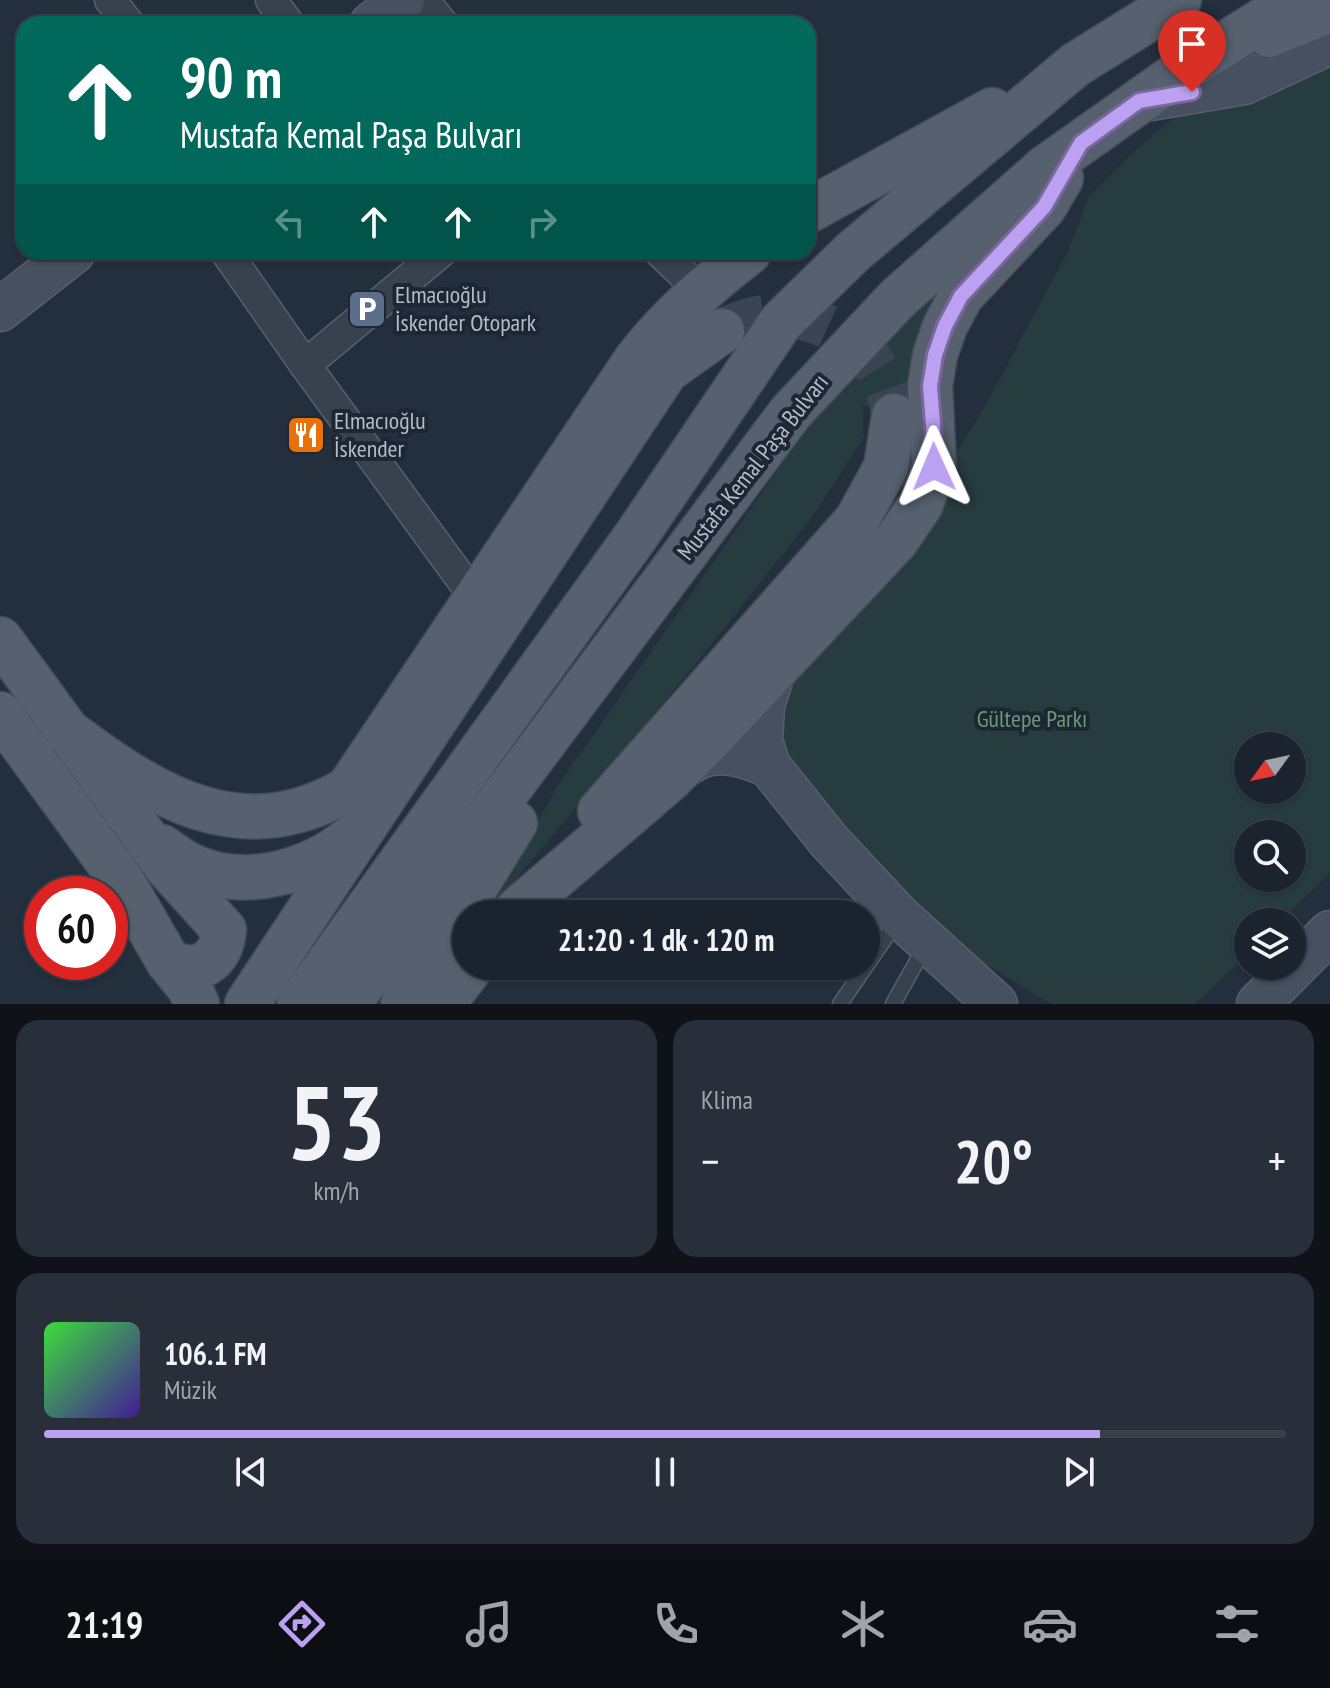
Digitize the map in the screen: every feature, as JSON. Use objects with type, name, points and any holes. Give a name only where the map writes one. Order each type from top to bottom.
[{"type":"main road","points":[[816,207],[1075,65],[1179,0]]},
{"type":"main road","name":"Mustafa Kemal Paşa Bulvarı","points":[[348,1004],[791,412],[898,298],[1045,168],[1182,71],[1295,0]]},
{"type":"main road","points":[[1182,71],[1330,10]]},
{"type":"main road","points":[[299,1004],[636,536],[781,322],[854,251],[1075,65]]},
{"type":"main road","points":[[529,900],[678,770],[896,541],[921,504],[934,467],[930,386],[935,355],[945,326],[961,296],[1044,207],[1081,143]]},
{"type":"main road","points":[[66,730],[123,771],[171,798],[234,816],[260,817],[306,810],[348,789],[636,360],[675,314],[739,260]]},
{"type":"main road","points":[[247,1004],[666,371],[722,331]]},
{"type":"main road","points":[[525,900],[625,780],[857,520],[886,467],[894,416]]},
{"type":"main road","points":[[259,1004],[636,536]]},
{"type":"main road","points":[[403,1004],[670,573]]},
{"type":"main road","points":[[0,639],[167,867],[224,930],[223,942],[209,962],[188,968],[168,961]]},
{"type":"main road","points":[[0,714],[122,881],[197,1004]]},
{"type":"main road","points":[[133,821],[162,847],[193,867],[210,873],[247,877],[279,873],[315,861],[363,828]]},
{"type":"main road","points":[[413,1004],[452,972]]},
{"type":"main road","points":[[443,1004],[461,980]]},
{"type":"street","points":[[110,0],[123,16]]},
{"type":"street","points":[[382,16],[403,0]]},
{"type":"street","points":[[423,0],[436,16]]},
{"type":"street","points":[[1139,101],[1244,83],[1330,43]]},
{"type":"street","points":[[0,310],[64,260]]},
{"type":"street","points":[[232,260],[476,599]]},
{"type":"street","points":[[305,365],[431,260]]},
{"type":"street","points":[[668,260],[701,291]]},
{"type":"street","points":[[774,671],[763,705],[761,741],[769,766],[829,841],[914,930],[996,1004]]},
{"type":"street","points":[[678,770],[702,756],[727,753],[769,766]]},
{"type":"street","points":[[1258,1004],[1330,932]]},
{"type":"street","points":[[1293,1004],[1330,968]]},
{"type":"lane","points":[[840,1004],[914,930]]},
{"type":"lane","points":[[893,1004],[914,930]]},
{"type":"green space","name":"Gültepe Parkı","points":[[1330,8],[1330,873],[1294,908],[1234,908],[1234,966],[1195,1004],[1051,1004],[945,939],[786,775],[768,728],[807,644],[905,538],[989,399],[1067,253],[1089,196],[1140,146],[1198,98]]},
{"type":"green space","points":[[983,244],[914,406],[863,406],[864,437],[816,512],[698,661],[499,900],[495,900],[557,787],[836,386]]},
{"type":"tunnel","points":[[722,331],[752,319],[781,316],[817,322],[834,329],[874,364],[887,389],[894,416]]},
{"type":"place","name":"Elmacıoğlu İskender Otopark","points":[[367,309]]},
{"type":"place","name":"Elmacıoğlu İskender","points":[[306,435]]},
{"type":"route","points":[[934,467],[930,386],[935,355],[945,326],[961,296],[1044,207],[1081,143],[1139,101],[1192,92]]}]
